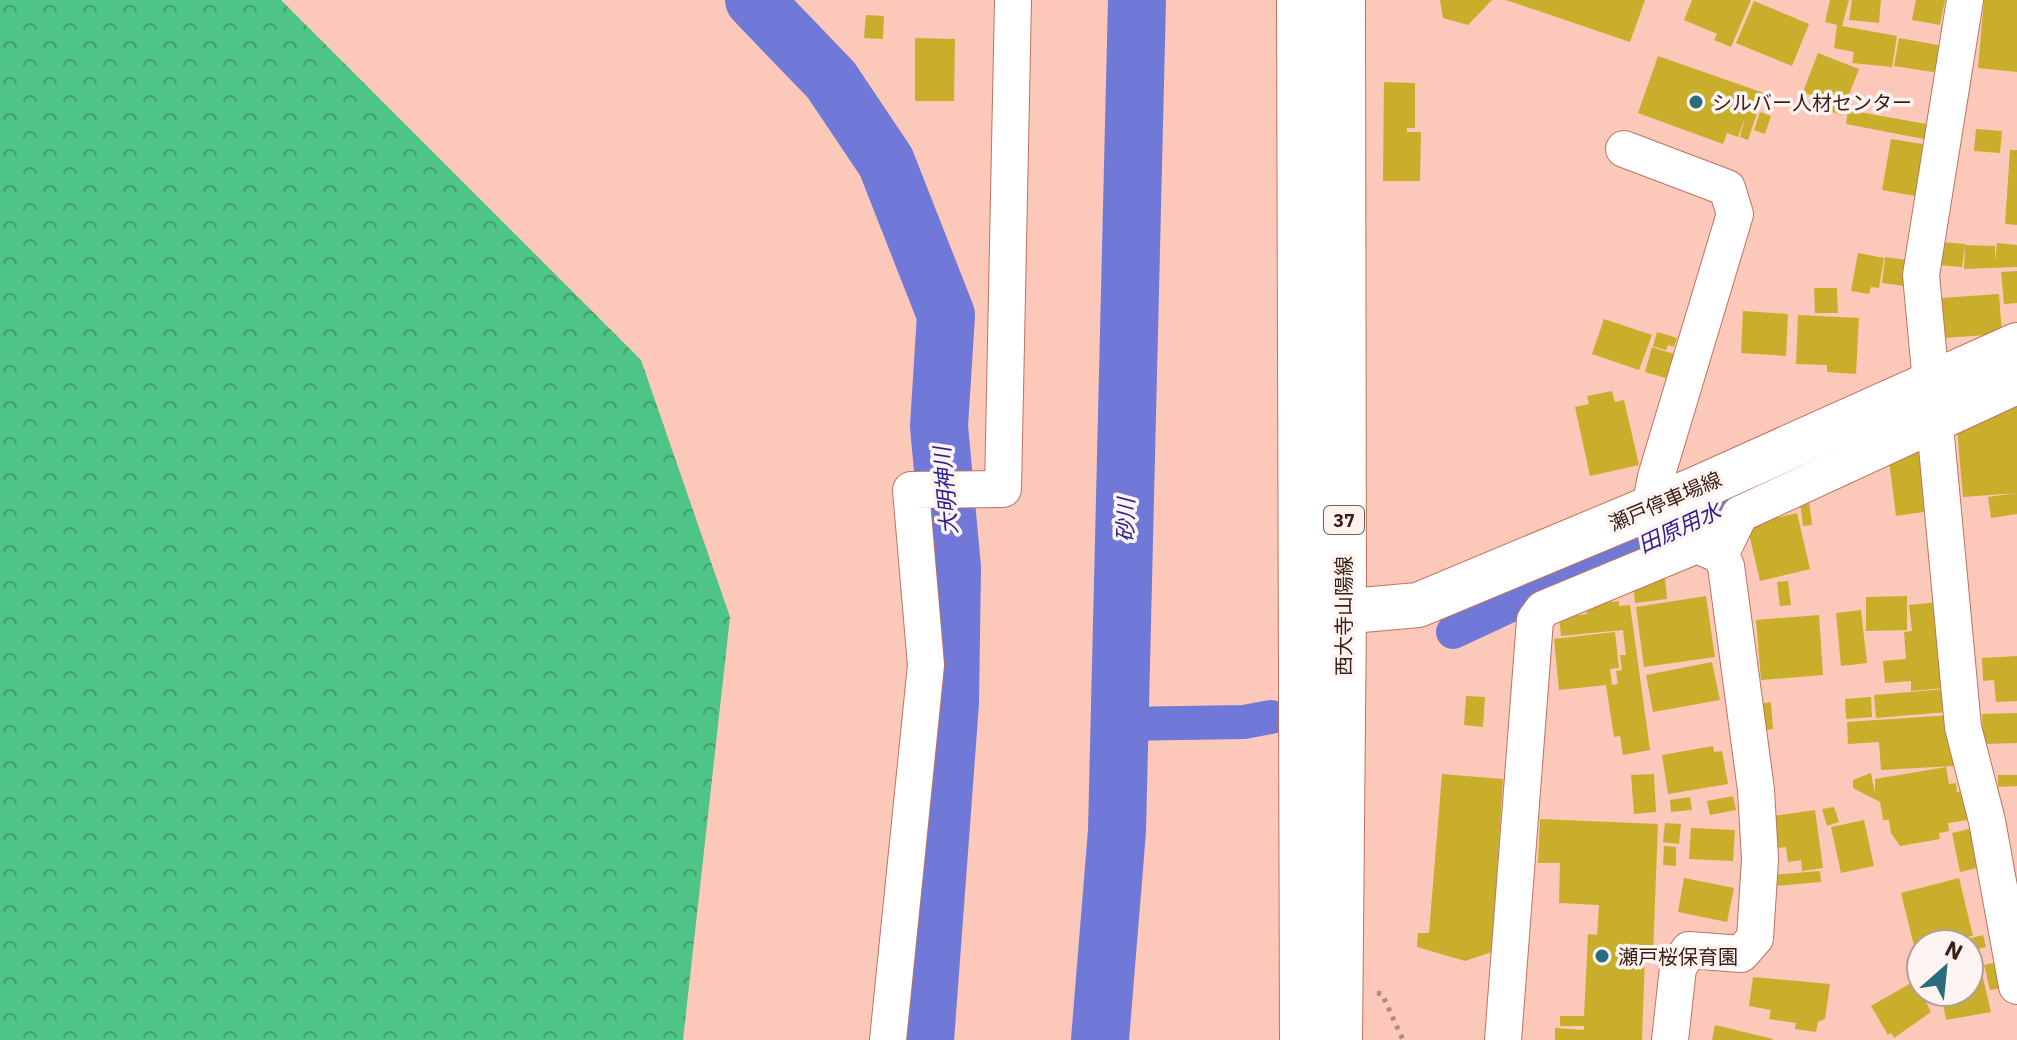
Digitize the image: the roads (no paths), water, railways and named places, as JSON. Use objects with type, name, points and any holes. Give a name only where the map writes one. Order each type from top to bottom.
[{"type":"main road","name":"西大寺山陽線","points":[[1299,0],[1340,1040]]},
{"type":"main road","name":"西大寺山陽線","points":[[1302,1040],[1323,614],[1343,0]]},
{"type":"main road","name":"瀬戸停車場線","points":[[1323,614],[1418,605],[1650,507],[1703,526],[1934,403],[2017,345]]},
{"type":"street","points":[[888,1040],[926,665],[911,490],[1003,489],[1013,0]]},
{"type":"street","points":[[1965,0],[1921,275],[1963,727],[1987,821],[2017,986]]},
{"type":"street","points":[[1624,149],[1727,188],[1735,214],[1656,477],[1650,507]]},
{"type":"street","points":[[1503,1040],[1535,620],[1543,609],[1703,526],[1740,514],[1934,403],[2017,386]]},
{"type":"street","points":[[1670,1040],[1678,968],[1689,950],[1741,954],[1755,938],[1760,859],[1756,790],[1726,566],[1703,526]]},
{"type":"waterway","name":"大明神川","points":[[754,0],[831,80],[886,162],[946,315],[939,426],[952,568],[950,703],[925,1040]]},
{"type":"waterway","name":"砂川","points":[[1100,1040],[1117,831],[1137,0]]},
{"type":"waterway","name":"田原用水","points":[[1453,632],[1766,486]]},
{"type":"waterway","name":"田原用水","points":[[1120,724],[1244,722],[1271,717]]},
{"type":"place","name":"シルバー人材センター","points":[[1696,102]]},
{"type":"place","name":"瀬戸桜保育園","points":[[1602,956]]}]
